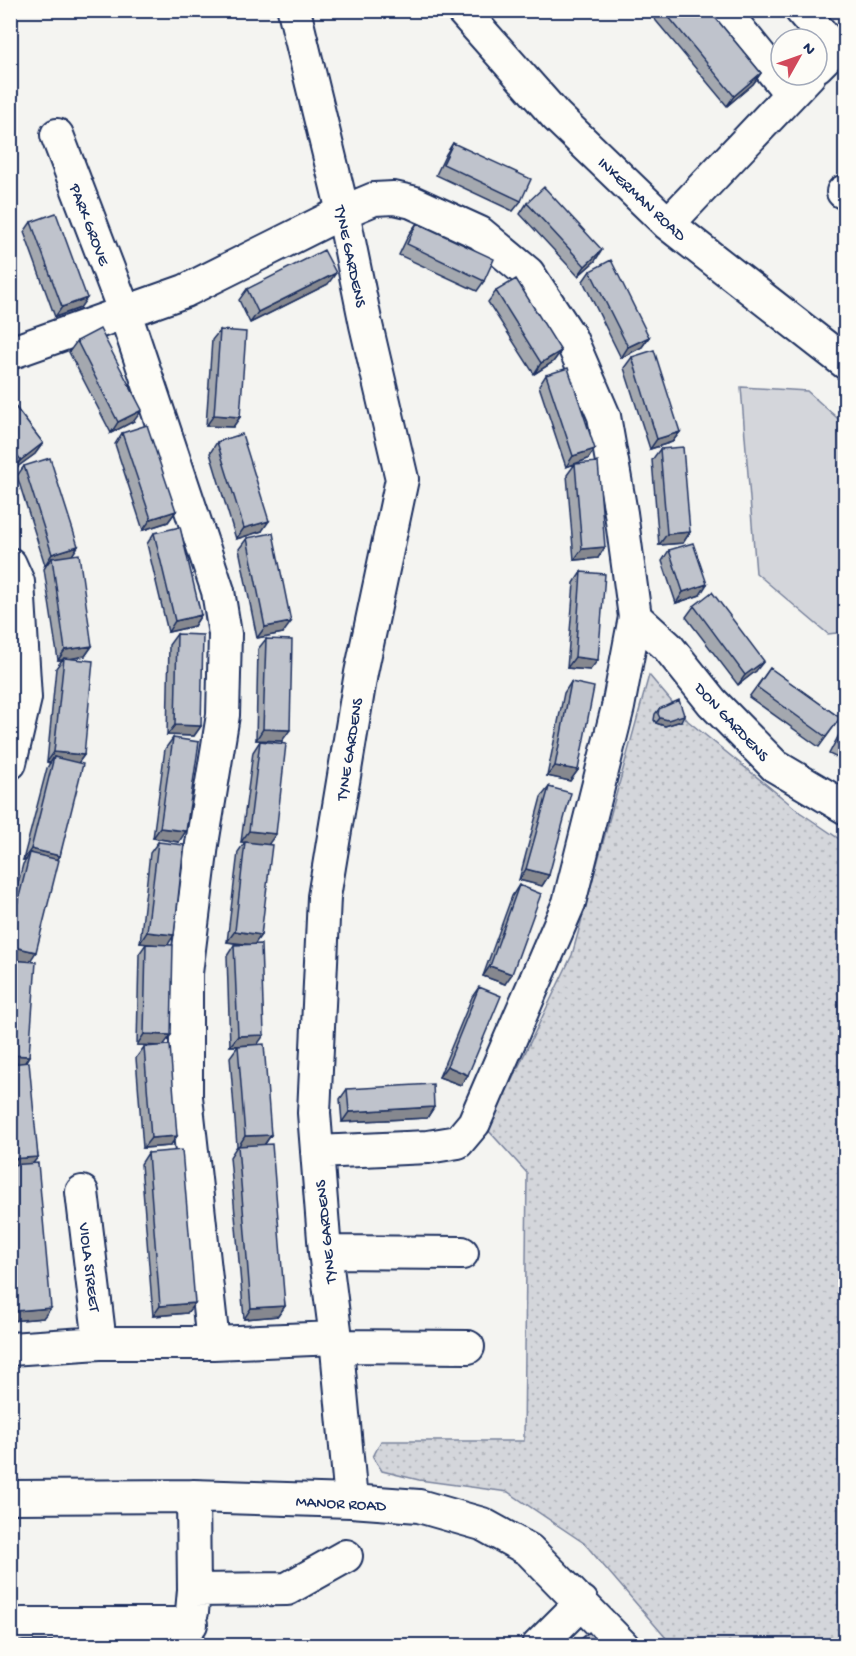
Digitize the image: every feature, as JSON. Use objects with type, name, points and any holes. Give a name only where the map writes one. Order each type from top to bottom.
[{"type":"street","name":"INKERMAN ROAD","points":[[462,10],[556,116],[668,224],[846,363]]},
{"type":"street","points":[[723,10],[769,54]]},
{"type":"street","points":[[801,10],[815,27]]},
{"type":"street","name":"TYNE GARDENS","points":[[305,18],[366,325],[402,479],[361,673],[324,897],[314,1113],[351,1501]]},
{"type":"street","points":[[668,224],[797,87]]},
{"type":"street","name":"PARK GROVE","points":[[57,135],[125,313],[218,591],[225,634],[223,716],[202,844],[186,973],[186,1097],[213,1343]]},
{"type":"street","points":[[10,352],[185,291],[343,212],[374,199],[394,198],[412,202],[480,233],[528,273],[570,337],[604,416],[621,513],[635,617],[618,707],[569,903],[474,1123],[458,1142],[428,1147],[317,1152]]},
{"type":"street","points":[[10,564],[18,582],[25,698],[10,763]]},
{"type":"street","name":"DON GARDENS","points":[[635,617],[668,647],[712,702],[775,766],[846,808]]},
{"type":"street","name":"VIOLA STREET","points":[[82,1192],[100,1343]]},
{"type":"street","points":[[326,1252],[462,1253]]},
{"type":"street","points":[[10,1349],[100,1343],[337,1342],[468,1347]]},
{"type":"street","points":[[10,1626],[22,1624],[190,1635],[194,1590],[193,1496]]},
{"type":"street","name":"MANOR ROAD","points":[[10,1497],[193,1496],[351,1501],[419,1506],[482,1524],[529,1550],[623,1646]]},
{"type":"street","points":[[194,1590],[287,1589],[346,1556]]},
{"type":"street","points":[[538,1646],[582,1602]]},
{"type":"shaded area","points":[[741,387],[807,391],[845,425],[845,632],[828,634],[756,573]]},
{"type":"shaded area","points":[[649,675],[688,721],[801,813],[845,843],[844,1646],[672,1645],[584,1543],[508,1492],[419,1480],[382,1471],[373,1457],[381,1441],[524,1441],[527,1173],[488,1130],[572,955]]},
{"type":"building","points":[[663,10],[709,10],[761,73],[734,96]]},
{"type":"building","points":[[453,143],[531,179],[521,201],[443,164]]},
{"type":"building","points":[[544,187],[602,250],[585,266],[527,203]]},
{"type":"building","points":[[56,213],[87,298],[62,307],[31,222]]},
{"type":"building","points":[[417,223],[494,259],[484,281],[407,244]]},
{"type":"building","points":[[324,250],[336,273],[258,312],[247,289]]},
{"type":"building","points":[[611,260],[649,337],[628,347],[590,271]]},
{"type":"building","points":[[516,279],[561,351],[541,363],[496,291]]},
{"type":"building","points":[[100,329],[142,410],[118,422],[77,341]]},
{"type":"building","points":[[220,330],[246,332],[240,417],[214,415]]},
{"type":"building","points":[[654,350],[680,432],[657,439],[632,357]]},
{"type":"building","points":[[568,368],[595,449],[573,456],[546,375]]},
{"type":"building","points":[[10,400],[43,443],[21,460],[10,446]]},
{"type":"building","points":[[147,425],[176,511],[151,519],[122,433]]},
{"type":"building","points":[[242,434],[269,521],[244,528],[217,442]]},
{"type":"building","points":[[683,447],[690,532],[667,534],[660,449]]},
{"type":"building","points":[[50,458],[78,546],[52,554],[24,466]]},
{"type":"building","points":[[598,462],[605,547],[582,549],[575,464]]},
{"type":"building","points":[[180,527],[201,615],[175,621],[154,533]]},
{"type":"building","points":[[273,533],[291,622],[265,627],[247,538]]},
{"type":"building","points":[[693,543],[707,584],[683,592],[669,550]]},
{"type":"building","points":[[79,554],[92,646],[65,650],[52,558]]},
{"type":"building","points":[[581,572],[605,574],[598,660],[575,657]]},
{"type":"building","points":[[712,592],[764,661],[745,675],[694,606]]},
{"type":"building","points":[[177,634],[203,635],[201,726],[175,725]]},
{"type":"building","points":[[266,639],[292,640],[290,730],[263,729]]},
{"type":"building","points":[[64,658],[93,661],[84,755],[54,752]]},
{"type":"building","points":[[770,668],[840,718],[826,737],[757,687]]},
{"type":"building","points":[[571,682],[594,687],[578,770],[555,766]]},
{"type":"building","points":[[679,700],[684,715],[668,720],[660,718],[659,709]]},
{"type":"building","points":[[846,725],[846,748],[837,743]]},
{"type":"building","points":[[173,738],[199,742],[186,831],[160,828]]},
{"type":"building","points":[[260,741],[286,744],[276,834],[249,831]]},
{"type":"building","points":[[54,757],[83,764],[60,856],[31,849]]},
{"type":"building","points":[[549,787],[571,793],[549,875],[526,869]]},
{"type":"building","points":[[158,842],[184,845],[174,935],[147,932]]},
{"type":"building","points":[[245,842],[272,845],[261,935],[235,931]]},
{"type":"building","points":[[30,853],[59,860],[36,952],[10,946],[10,933]]},
{"type":"building","points":[[519,885],[541,894],[512,974],[490,966]]},
{"type":"building","points":[[146,944],[173,945],[171,1035],[144,1034]]},
{"type":"building","points":[[261,944],[264,1035],[238,1036],[234,945]]},
{"type":"building","points":[[10,960],[36,962],[29,1056],[10,1055]]},
{"type":"building","points":[[479,987],[501,996],[468,1075],[447,1066]]},
{"type":"building","points":[[264,1044],[271,1135],[245,1136],[238,1046]]},
{"type":"building","points":[[170,1045],[177,1136],[151,1138],[144,1047]]},
{"type":"building","points":[[29,1062],[38,1157],[10,1159],[10,1064]]},
{"type":"building","points":[[433,1084],[434,1107],[349,1112],[347,1089]]},
{"type":"building","points":[[272,1144],[285,1306],[251,1308],[238,1146]]},
{"type":"building","points":[[182,1150],[195,1303],[160,1306],[148,1153]]},
{"type":"building","points":[[38,1163],[51,1308],[15,1311],[10,1263],[10,1165]]},
{"type":"building","points":[[589,1632],[601,1646],[573,1646]]}]
